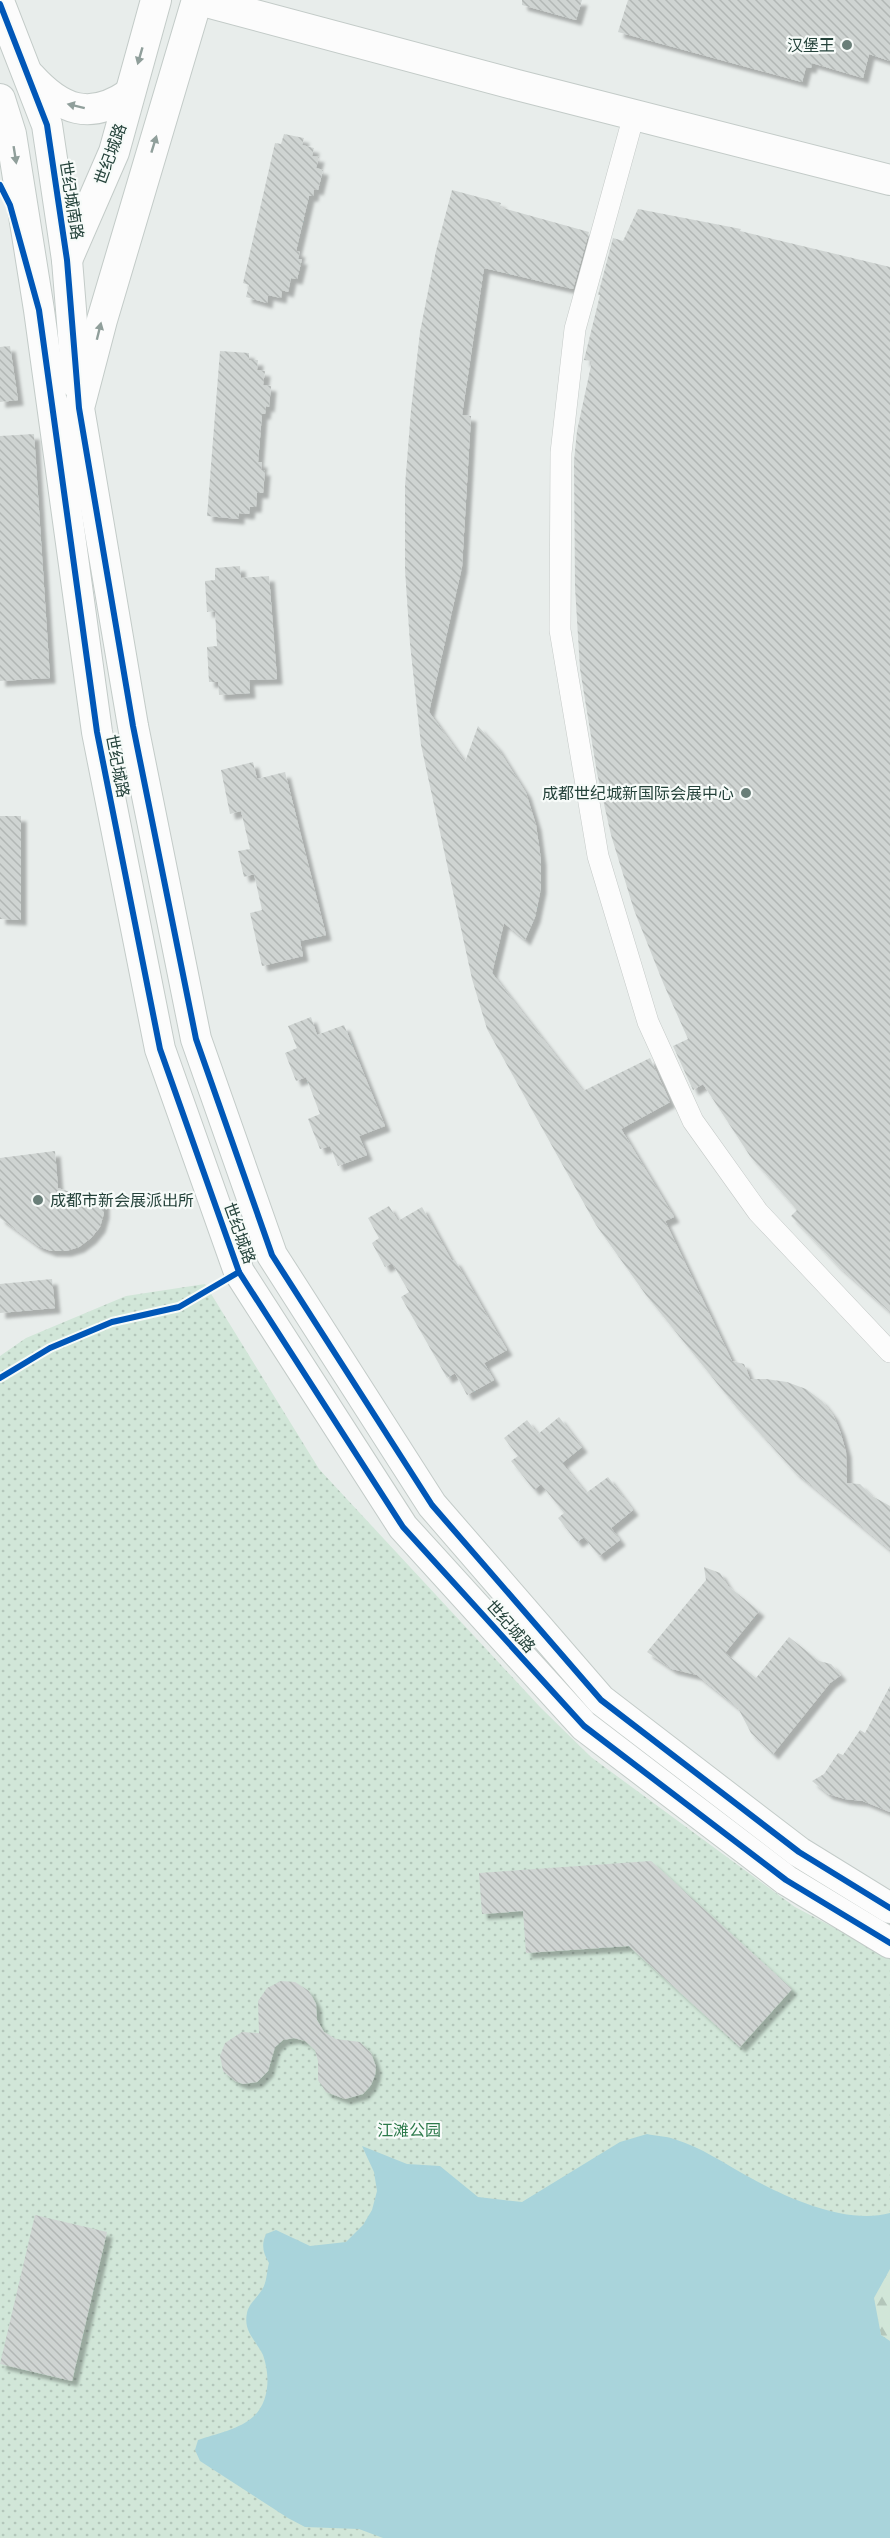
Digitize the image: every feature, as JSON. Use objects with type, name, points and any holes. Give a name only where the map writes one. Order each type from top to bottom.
[{"type":"main road","name":"世纪城路","points":[[156,0],[114,152],[67,260],[39,310],[97,732],[160,1049],[239,1272],[403,1527],[584,1726],[786,1880],[890,1943]]},
{"type":"main road","name":"世纪城路","points":[[198,0],[102,320],[79,408],[133,726],[196,1039],[272,1255],[432,1505],[601,1700],[799,1852],[890,1908]]},
{"type":"main road","points":[[198,0],[890,180]]},
{"type":"main road","name":"世纪城南路","points":[[0,4],[47,125],[67,260],[79,408]]},
{"type":"main road","points":[[26,71],[46,94],[62,103],[79,108],[96,110],[112,106],[129,94]]},
{"type":"main road","points":[[0,99],[11,134],[39,310]]},
{"type":"street","points":[[634,115],[575,329],[561,453],[560,630],[598,856],[648,1022],[693,1120],[758,1212],[890,1352]]},
{"type":"green space","name":"江滩公园","points":[[205,1284],[319,1469],[540,1707],[591,1757],[795,1907],[890,1957],[890,2538],[0,2538],[0,1356],[26,1338],[126,1296]]},
{"type":"green space","points":[[890,2269],[890,2341],[881,2335],[874,2298]]},
{"type":"water","points":[[647,2134],[671,2138],[694,2146],[764,2185],[799,2201],[855,2215],[873,2216],[890,2213],[890,2269],[874,2298],[881,2335],[890,2341],[890,2538],[383,2538],[359,2529],[305,2527],[200,2461],[195,2450],[198,2440],[249,2421],[259,2410],[266,2395],[265,2362],[248,2331],[246,2320],[248,2309],[262,2290],[266,2280],[269,2263],[263,2249],[266,2234],[276,2230],[310,2246],[346,2242],[363,2225],[372,2210],[377,2191],[374,2172],[362,2146],[407,2164],[440,2166],[478,2197],[522,2202],[620,2142]]},
{"type":"building","points":[[522,0],[582,0],[576,20],[522,5]]},
{"type":"building","points":[[628,0],[890,0],[890,61],[869,54],[863,78],[812,63],[811,68],[806,67],[802,82],[618,32]]},
{"type":"building","points":[[284,134],[304,138],[302,145],[314,148],[312,156],[319,157],[316,168],[323,170],[318,190],[314,189],[313,196],[309,196],[296,251],[300,252],[298,259],[302,259],[297,279],[291,278],[288,292],[282,290],[281,298],[268,295],[267,303],[246,297],[249,285],[243,283],[275,143],[281,144]]},
{"type":"building","points":[[452,190],[501,203],[499,207],[589,232],[573,289],[484,268],[462,415],[471,416],[462,567],[429,712],[465,762],[478,726],[497,747],[526,793],[536,825],[541,860],[541,888],[535,917],[525,940],[504,923],[492,973],[583,1091],[650,1058],[670,1102],[621,1129],[674,1217],[665,1221],[732,1361],[744,1364],[750,1379],[787,1382],[806,1389],[822,1401],[833,1415],[840,1431],[846,1452],[847,1483],[860,1484],[872,1496],[890,1506],[890,1550],[795,1472],[737,1408],[646,1295],[596,1225],[487,1029],[472,979],[421,745],[405,570],[405,486],[420,332],[436,251]]},
{"type":"building","name":"成都世纪城新国际会展中心","points":[[638,209],[741,229],[740,231],[890,267],[890,1312],[837,1265],[791,1216],[797,1210],[750,1156],[703,1084],[693,1090],[673,1046],[688,1039],[634,910],[611,835],[597,773],[580,669],[575,587],[574,461],[577,431],[592,361],[584,360],[600,295],[598,295],[613,238],[623,241]]},
{"type":"building","points":[[10,346],[18,400],[0,402],[0,347]]},
{"type":"building","points":[[220,351],[249,353],[249,360],[258,360],[257,370],[265,371],[263,385],[271,386],[269,407],[266,406],[265,414],[262,414],[258,462],[262,462],[261,470],[265,470],[263,493],[257,493],[256,507],[250,507],[249,514],[239,513],[239,519],[207,516]]},
{"type":"building","points":[[34,434],[50,678],[0,681],[0,436]]},
{"type":"building","points":[[240,566],[241,578],[269,576],[277,679],[249,680],[250,693],[219,695],[218,682],[209,682],[207,647],[217,646],[215,611],[207,612],[205,581],[215,580],[215,568]]},
{"type":"building","points":[[253,762],[257,779],[285,772],[326,935],[300,941],[303,956],[262,966],[250,913],[262,910],[254,874],[244,877],[238,851],[250,849],[241,811],[230,814],[221,770]]},
{"type":"building","points":[[0,816],[21,816],[21,920],[0,919]]},
{"type":"building","points":[[311,1017],[317,1035],[344,1025],[385,1126],[359,1136],[367,1155],[338,1166],[330,1146],[320,1149],[308,1119],[320,1114],[306,1077],[296,1081],[285,1053],[297,1048],[288,1026]]},
{"type":"building","name":"成都市新会展派出所","points":[[55,1151],[58,1188],[70,1192],[78,1202],[104,1199],[104,1213],[100,1227],[79,1247],[66,1251],[51,1251],[38,1246],[0,1218],[0,1158]]},
{"type":"building","points":[[389,1206],[398,1221],[422,1207],[452,1261],[455,1260],[507,1350],[484,1363],[494,1380],[467,1395],[455,1373],[447,1378],[401,1297],[409,1292],[392,1263],[385,1267],[372,1243],[379,1238],[368,1218]]},
{"type":"building","points":[[52,1279],[55,1308],[0,1313],[0,1284]]},
{"type":"building","points":[[559,1417],[582,1447],[562,1463],[586,1493],[608,1477],[633,1510],[611,1528],[620,1540],[599,1556],[584,1537],[577,1542],[558,1518],[564,1513],[541,1484],[534,1490],[511,1461],[518,1456],[504,1438],[527,1420],[538,1434]]},
{"type":"building","points":[[704,1567],[720,1573],[728,1586],[759,1611],[725,1653],[756,1678],[789,1637],[819,1661],[831,1664],[841,1675],[830,1683],[773,1754],[751,1733],[738,1708],[697,1675],[672,1669],[647,1652],[706,1580]]},
{"type":"building","points":[[890,1686],[890,1812],[863,1801],[828,1794],[812,1781],[824,1774],[838,1753],[843,1755],[860,1730],[865,1733]]},
{"type":"building","points":[[651,1861],[792,1989],[740,2047],[629,1946],[526,1953],[523,1911],[482,1914],[479,1873]]},
{"type":"building","points":[[281,1981],[295,1982],[309,1991],[316,2004],[317,2020],[324,2032],[336,2039],[360,2042],[371,2053],[376,2067],[375,2075],[371,2085],[363,2094],[345,2099],[326,2092],[318,2080],[318,2061],[315,2050],[305,2041],[294,2038],[283,2040],[275,2047],[268,2071],[257,2082],[243,2084],[235,2081],[223,2071],[220,2056],[225,2043],[242,2032],[259,2033],[258,2001],[267,1988]]},
{"type":"building","points":[[35,2215],[107,2232],[72,2381],[0,2364]]},
{"type":"cycle path","points":[[0,4],[47,125],[67,260],[79,408],[133,726],[196,1039],[272,1255],[432,1505],[601,1700],[799,1852],[890,1908]]},
{"type":"cycle path","points":[[0,185],[10,205],[39,310],[97,732],[160,1049],[239,1272],[403,1527],[584,1726],[786,1880],[890,1943]]},
{"type":"cycle path","points":[[0,1378],[50,1348],[112,1322],[179,1307],[239,1272]]},
{"type":"place","name":"汉堡王","points":[[847,45]]},
{"type":"place","name":"成都世纪城新国际会展中心","points":[[746,793]]},
{"type":"place","name":"成都市新会展派出所","points":[[38,1200]]}]
